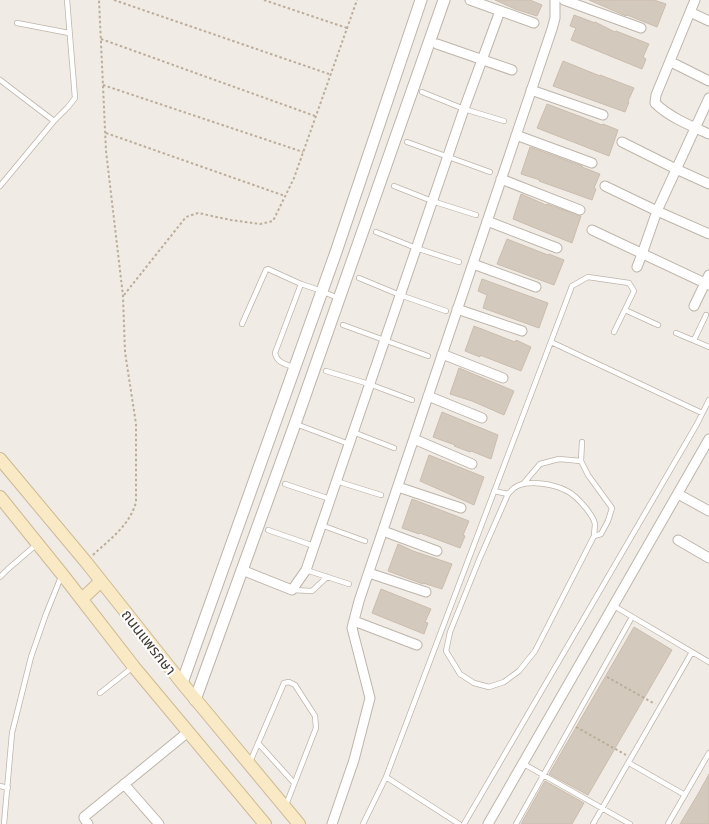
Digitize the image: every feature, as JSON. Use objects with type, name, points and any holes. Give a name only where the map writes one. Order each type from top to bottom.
[{"type":"main road","name":"ถนนแพรกษา","points":[[0,459],[86,562],[195,700],[299,824]]},
{"type":"main road","name":"ถนนแพรกษา","points":[[0,497],[134,667],[265,824]]},
{"type":"main road","points":[[82,599],[101,581]]},
{"type":"street","points":[[182,683],[421,0]]},
{"type":"street","points":[[195,700],[295,424],[444,0]]},
{"type":"street","points":[[470,0],[534,23]]},
{"type":"street","points":[[332,824],[354,760],[370,698],[352,628],[369,572],[555,18],[555,0]]},
{"type":"street","points":[[564,0],[641,28]]},
{"type":"street","points":[[695,0],[656,95],[655,103],[662,110],[709,134]]},
{"type":"street","points":[[242,570],[292,590],[306,570],[432,201],[500,11]]},
{"type":"street","points":[[690,12],[709,21]]},
{"type":"street","points":[[437,44],[512,70]]},
{"type":"street","points":[[670,62],[709,80]]},
{"type":"street","points":[[531,90],[603,115]]},
{"type":"street","points":[[637,267],[657,211],[709,98]]},
{"type":"street","points":[[516,135],[592,163]]},
{"type":"street","points":[[622,142],[709,184]]},
{"type":"street","points":[[501,179],[580,210]]},
{"type":"street","points":[[605,186],[709,234]]},
{"type":"street","points":[[487,222],[557,248]]},
{"type":"street","points":[[592,230],[642,254],[708,281],[694,306]]},
{"type":"street","points":[[473,264],[536,287]]},
{"type":"street","points":[[457,309],[522,331]]},
{"type":"street","points":[[442,354],[503,378]]},
{"type":"street","points":[[428,396],[482,418]]},
{"type":"street","points":[[414,439],[472,464]]},
{"type":"street","points":[[488,824],[709,439]]},
{"type":"street","points":[[398,487],[461,508]]},
{"type":"street","points":[[678,494],[709,511]]},
{"type":"street","points":[[383,531],[437,551]]},
{"type":"street","points":[[678,540],[709,558]]},
{"type":"street","points":[[369,572],[426,592]]},
{"type":"street","points":[[354,621],[417,645]]},
{"type":"street","points":[[88,824],[84,817],[188,732]]},
{"type":"street","points":[[124,784],[159,824]]},
{"type":"lane","points":[[0,186],[75,98],[66,0]]},
{"type":"lane","points":[[17,22],[69,33]]},
{"type":"lane","points":[[0,80],[54,121]]},
{"type":"lane","points":[[422,92],[464,109],[504,121]]},
{"type":"lane","points":[[407,142],[490,172]]},
{"type":"lane","points":[[394,186],[476,215]]},
{"type":"lane","points":[[376,232],[459,262]]},
{"type":"lane","points":[[242,324],[268,269],[338,298]]},
{"type":"lane","points":[[363,824],[386,778],[572,286],[588,277],[628,283],[634,291],[614,332]]},
{"type":"lane","points":[[359,278],[446,311]]},
{"type":"lane","points":[[293,367],[279,361],[275,353],[301,284]]},
{"type":"lane","points":[[625,310],[658,325]]},
{"type":"lane","points":[[694,340],[706,315]]},
{"type":"lane","points":[[342,325],[428,356]]},
{"type":"lane","points":[[676,333],[709,347]]},
{"type":"lane","points":[[551,342],[702,413]]},
{"type":"lane","points":[[326,371],[412,400]]},
{"type":"lane","points":[[464,824],[709,400]]},
{"type":"lane","points":[[295,424],[349,444]]},
{"type":"lane","points":[[353,432],[394,448]]},
{"type":"lane","points":[[582,442],[581,461],[588,475],[612,508],[601,534],[594,536]]},
{"type":"lane","points":[[523,484],[540,464],[558,459],[581,461]]},
{"type":"lane","points":[[336,481],[381,495]]},
{"type":"lane","points":[[532,483],[546,484],[568,491],[578,499],[590,514],[595,523],[594,536],[535,650],[520,671],[504,682],[489,686],[474,683],[460,674],[446,651],[450,632],[508,494],[515,487],[532,483]]},
{"type":"lane","points":[[285,484],[330,499]]},
{"type":"lane","points":[[494,491],[508,494]]},
{"type":"lane","points":[[321,525],[365,541]]},
{"type":"lane","points":[[268,530],[314,546]]},
{"type":"lane","points":[[0,577],[38,543]]},
{"type":"lane","points":[[306,570],[349,584]]},
{"type":"lane","points":[[3,823],[12,733],[31,657],[62,574]]},
{"type":"lane","points":[[292,590],[312,591],[327,577]]},
{"type":"lane","points":[[614,606],[709,662]]},
{"type":"lane","points":[[516,824],[632,617]]},
{"type":"lane","points":[[593,824],[692,652]]},
{"type":"lane","points":[[100,694],[134,667]]},
{"type":"lane","points":[[249,764],[284,683],[289,682],[295,685],[315,716],[316,728],[285,807]]},
{"type":"lane","points":[[258,743],[294,783]]},
{"type":"lane","points":[[668,824],[709,753]]},
{"type":"lane","points":[[630,761],[685,796]]},
{"type":"lane","points":[[522,764],[630,824]]},
{"type":"lane","points":[[386,778],[459,824]]},
{"type":"lane","points":[[0,786],[8,788]]},
{"type":"path","points":[[86,562],[127,523],[134,512],[136,502],[136,424],[125,352],[123,296],[106,151],[99,0]]},
{"type":"path","points":[[114,0],[330,74]]},
{"type":"path","points":[[264,0],[347,28]]},
{"type":"path","points":[[123,296],[186,217],[198,213],[260,224],[273,221],[294,178],[357,0]]},
{"type":"path","points":[[101,39],[316,116]]},
{"type":"path","points":[[104,85],[303,152]]},
{"type":"path","points":[[106,134],[285,196]]},
{"type":"path","points":[[600,673],[660,707]]},
{"type":"path","points":[[572,725],[630,761]]},
{"type":"building","points":[[495,0],[530,0],[542,5],[537,16]]},
{"type":"building","points":[[589,0],[654,0],[666,4],[657,27]]},
{"type":"building","points":[[574,15],[649,44],[643,57],[646,59],[642,69],[571,40],[576,28],[570,26]]},
{"type":"building","points":[[563,61],[634,88],[625,112],[553,86]]},
{"type":"building","points":[[547,104],[618,130],[609,156],[537,128]]},
{"type":"building","points":[[530,147],[600,174],[594,188],[596,189],[592,200],[521,174]]},
{"type":"building","points":[[521,194],[546,205],[581,216],[572,243],[513,219]]},
{"type":"building","points":[[507,239],[564,260],[554,285],[497,264]]},
{"type":"building","points":[[482,279],[548,303],[539,328],[483,308],[487,295],[478,291]]},
{"type":"building","points":[[474,326],[531,347],[521,371],[465,351]]},
{"type":"building","points":[[459,368],[514,391],[504,415],[450,394]]},
{"type":"building","points":[[442,412],[498,435],[491,459],[433,437]]},
{"type":"building","points":[[429,455],[484,477],[474,505],[420,481]]},
{"type":"building","points":[[412,499],[469,521],[460,548],[402,528]]},
{"type":"building","points":[[398,544],[452,564],[442,589],[388,571]]},
{"type":"building","points":[[381,589],[431,609],[425,622],[428,623],[424,634],[372,613]]},
{"type":"building","points":[[634,627],[672,650],[588,795],[549,774]]},
{"type":"building","points":[[709,774],[709,824],[680,824],[698,794]]},
{"type":"building","points":[[545,781],[584,803],[572,824],[521,824]]}]
